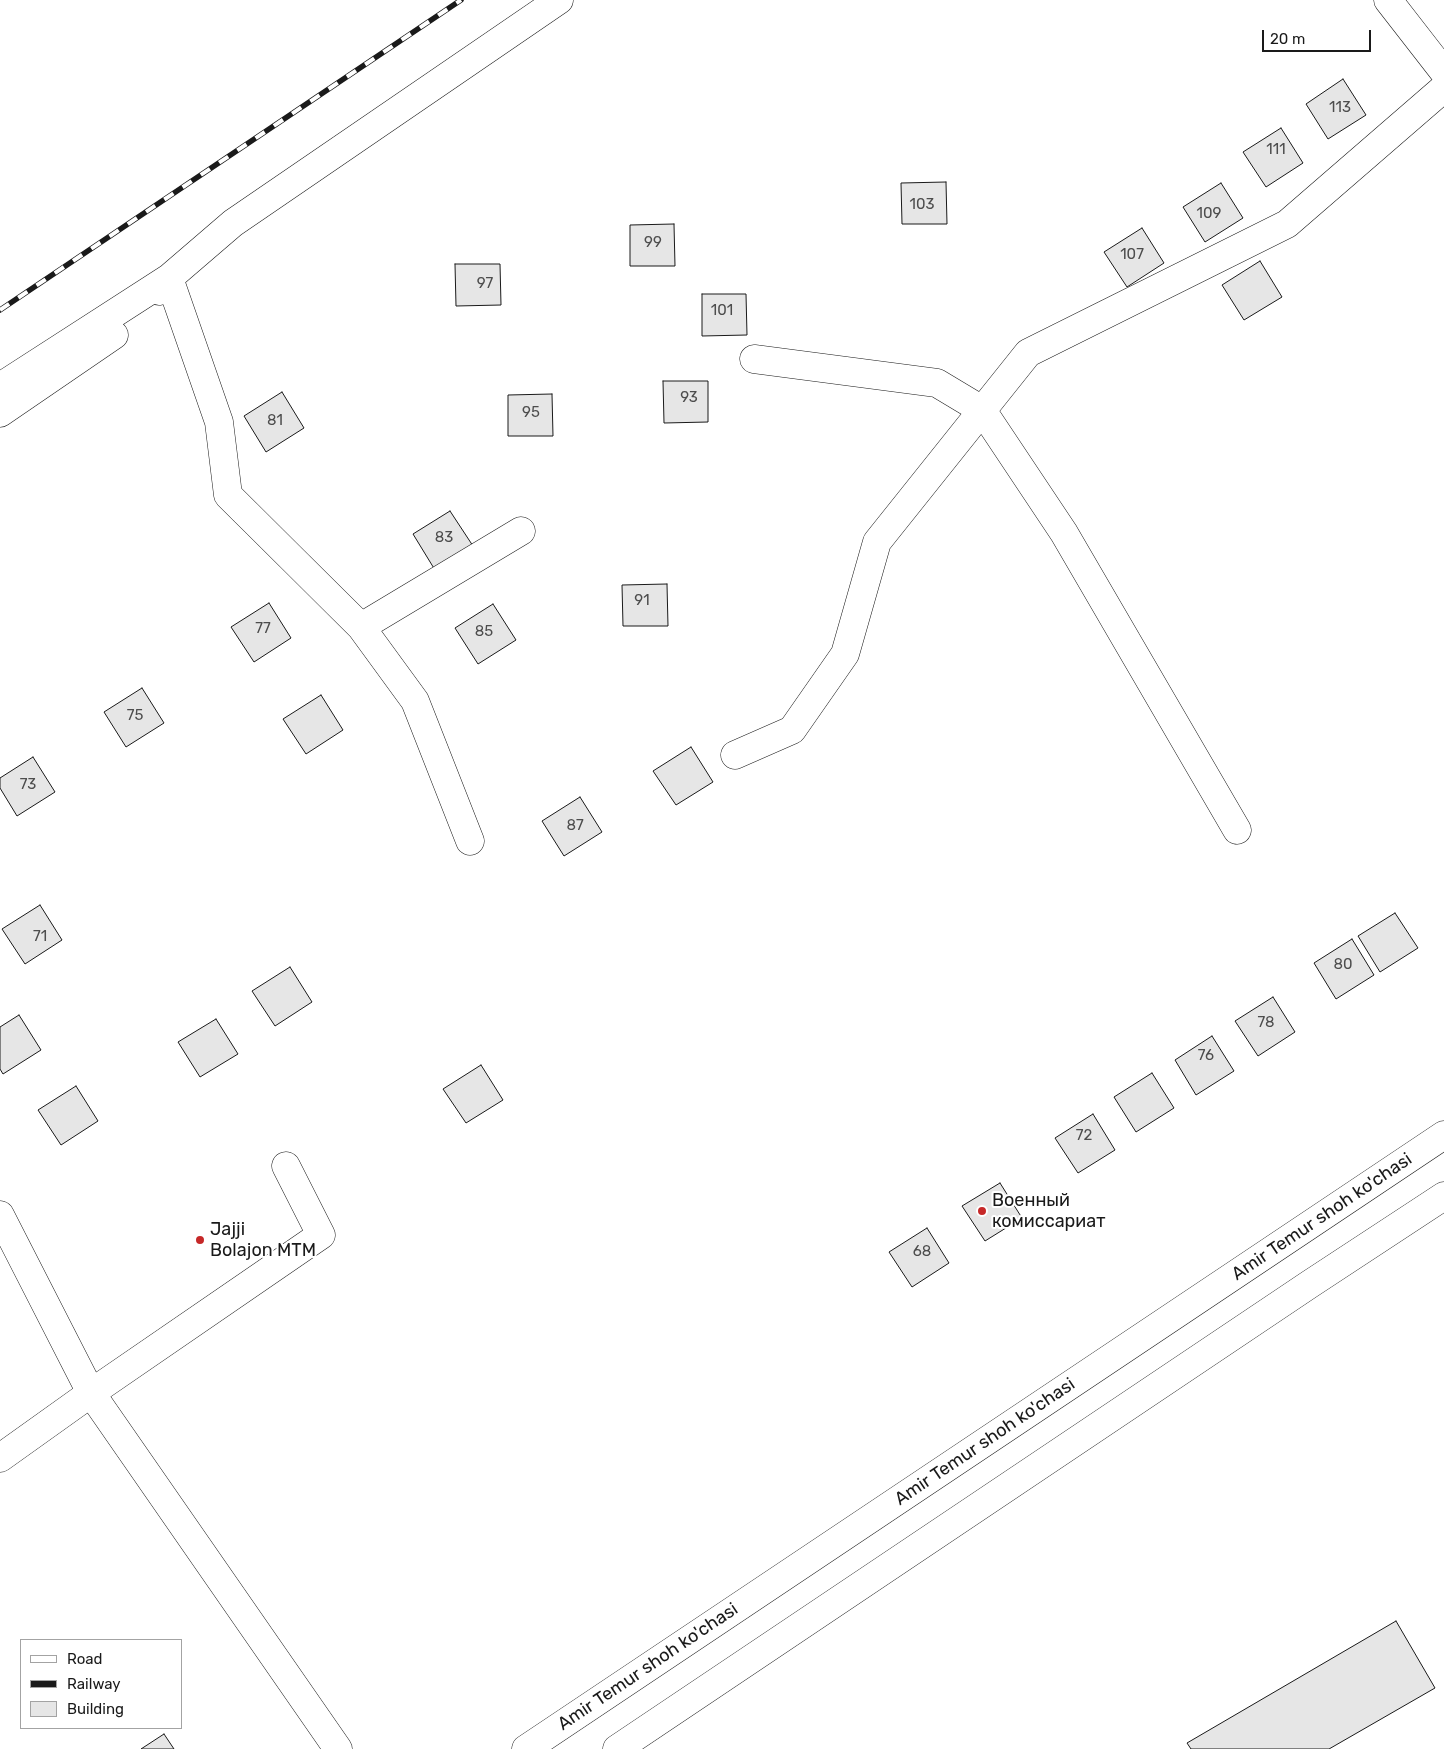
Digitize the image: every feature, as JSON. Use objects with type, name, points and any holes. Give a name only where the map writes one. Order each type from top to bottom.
[{"type":"main road","points":[[0,387],[169,278],[234,224],[559,0]]},
{"type":"main road","points":[[1388,0],[1444,72]]},
{"type":"main road","points":[[735,754],[792,730],[845,654],[877,542],[1028,353],[1287,224],[1444,88]]},
{"type":"main road","points":[[0,413],[137,319],[169,278]]},
{"type":"main road","points":[[169,278],[219,422],[228,495],[361,627],[415,701],[470,841]]},
{"type":"main road","points":[[754,359],[937,383],[982,410],[1064,533],[1237,830]]},
{"type":"main road","points":[[361,627],[521,531]]},
{"type":"main road","name":"Amir Temur shoh ko'chasi","points":[[526,1749],[1444,1135]]},
{"type":"main road","points":[[0,1458],[321,1235],[286,1166]]},
{"type":"main road","points":[[618,1749],[1444,1196]]},
{"type":"main road","points":[[0,1215],[91,1393],[338,1749]]},
{"type":"building","points":[[1343,79],[1366,115],[1328,139],[1306,104]]},
{"type":"building","points":[[1281,128],[1303,163],[1266,187],[1243,152]]},
{"type":"building","points":[[946,182],[947,224],[902,224],[901,183]]},
{"type":"building","points":[[1221,183],[1243,218],[1205,242],[1183,207]]},
{"type":"building","points":[[674,224],[675,266],[630,266],[630,225]]},
{"type":"building","points":[[1142,228],[1164,263],[1127,287],[1104,252]]},
{"type":"building","points":[[1260,261],[1282,297],[1244,320],[1222,285]]},
{"type":"building","points":[[455,264],[500,264],[501,305],[456,306]]},
{"type":"building","points":[[702,294],[746,294],[747,335],[702,336]]},
{"type":"building","points":[[663,381],[708,381],[708,422],[664,423]]},
{"type":"building","points":[[282,392],[304,428],[266,452],[244,416]]},
{"type":"building","points":[[552,394],[553,436],[508,436],[508,395]]},
{"type":"building","points":[[450,511],[473,546],[435,570],[413,534]]},
{"type":"building","points":[[667,584],[668,626],[623,626],[622,585]]},
{"type":"building","points":[[269,603],[291,638],[254,662],[231,627]]},
{"type":"building","points":[[493,604],[516,640],[478,664],[455,628]]},
{"type":"building","points":[[142,688],[164,723],[126,747],[104,712]]},
{"type":"building","points":[[321,695],[343,730],[306,754],[283,719]]},
{"type":"building","points":[[691,747],[713,782],[676,805],[653,771]]},
{"type":"building","points":[[33,757],[55,792],[17,816],[0,788],[0,778]]},
{"type":"building","points":[[580,797],[602,832],[564,856],[542,821]]},
{"type":"building","points":[[40,905],[62,940],[25,964],[2,929]]},
{"type":"building","points":[[1395,913],[1418,948],[1380,972],[1358,936]]},
{"type":"building","points":[[1352,939],[1374,975],[1336,999],[1314,963]]},
{"type":"building","points":[[290,967],[312,1002],[275,1026],[252,991]]},
{"type":"building","points":[[1273,997],[1295,1032],[1258,1056],[1235,1021]]},
{"type":"building","points":[[19,1015],[41,1050],[3,1074],[0,1069],[0,1027]]},
{"type":"building","points":[[216,1019],[238,1054],[200,1077],[178,1042]]},
{"type":"building","points":[[1212,1036],[1234,1071],[1196,1095],[1175,1060]]},
{"type":"building","points":[[481,1065],[503,1100],[466,1123],[443,1089]]},
{"type":"building","points":[[1152,1073],[1174,1108],[1136,1132],[1114,1097]]},
{"type":"building","points":[[76,1086],[98,1121],[61,1145],[38,1110]]},
{"type":"building","points":[[1093,1114],[1115,1150],[1078,1173],[1055,1138]]},
{"type":"building","points":[[1000,1183],[1022,1218],[985,1241],[962,1206]]},
{"type":"building","points":[[927,1228],[949,1263],[912,1287],[889,1252]]},
{"type":"building","points":[[1396,1621],[1435,1688],[1329,1749],[1191,1749],[1187,1743]]},
{"type":"building","points":[[164,1734],[174,1749],[141,1749]]},
{"type":"railway","points":[[0,310],[461,0]]},
{"type":"place","name":"Военный комиссариат","points":[[982,1211]]},
{"type":"place","name":"Jajji Bolajon MTM","points":[[200,1240]]}]
